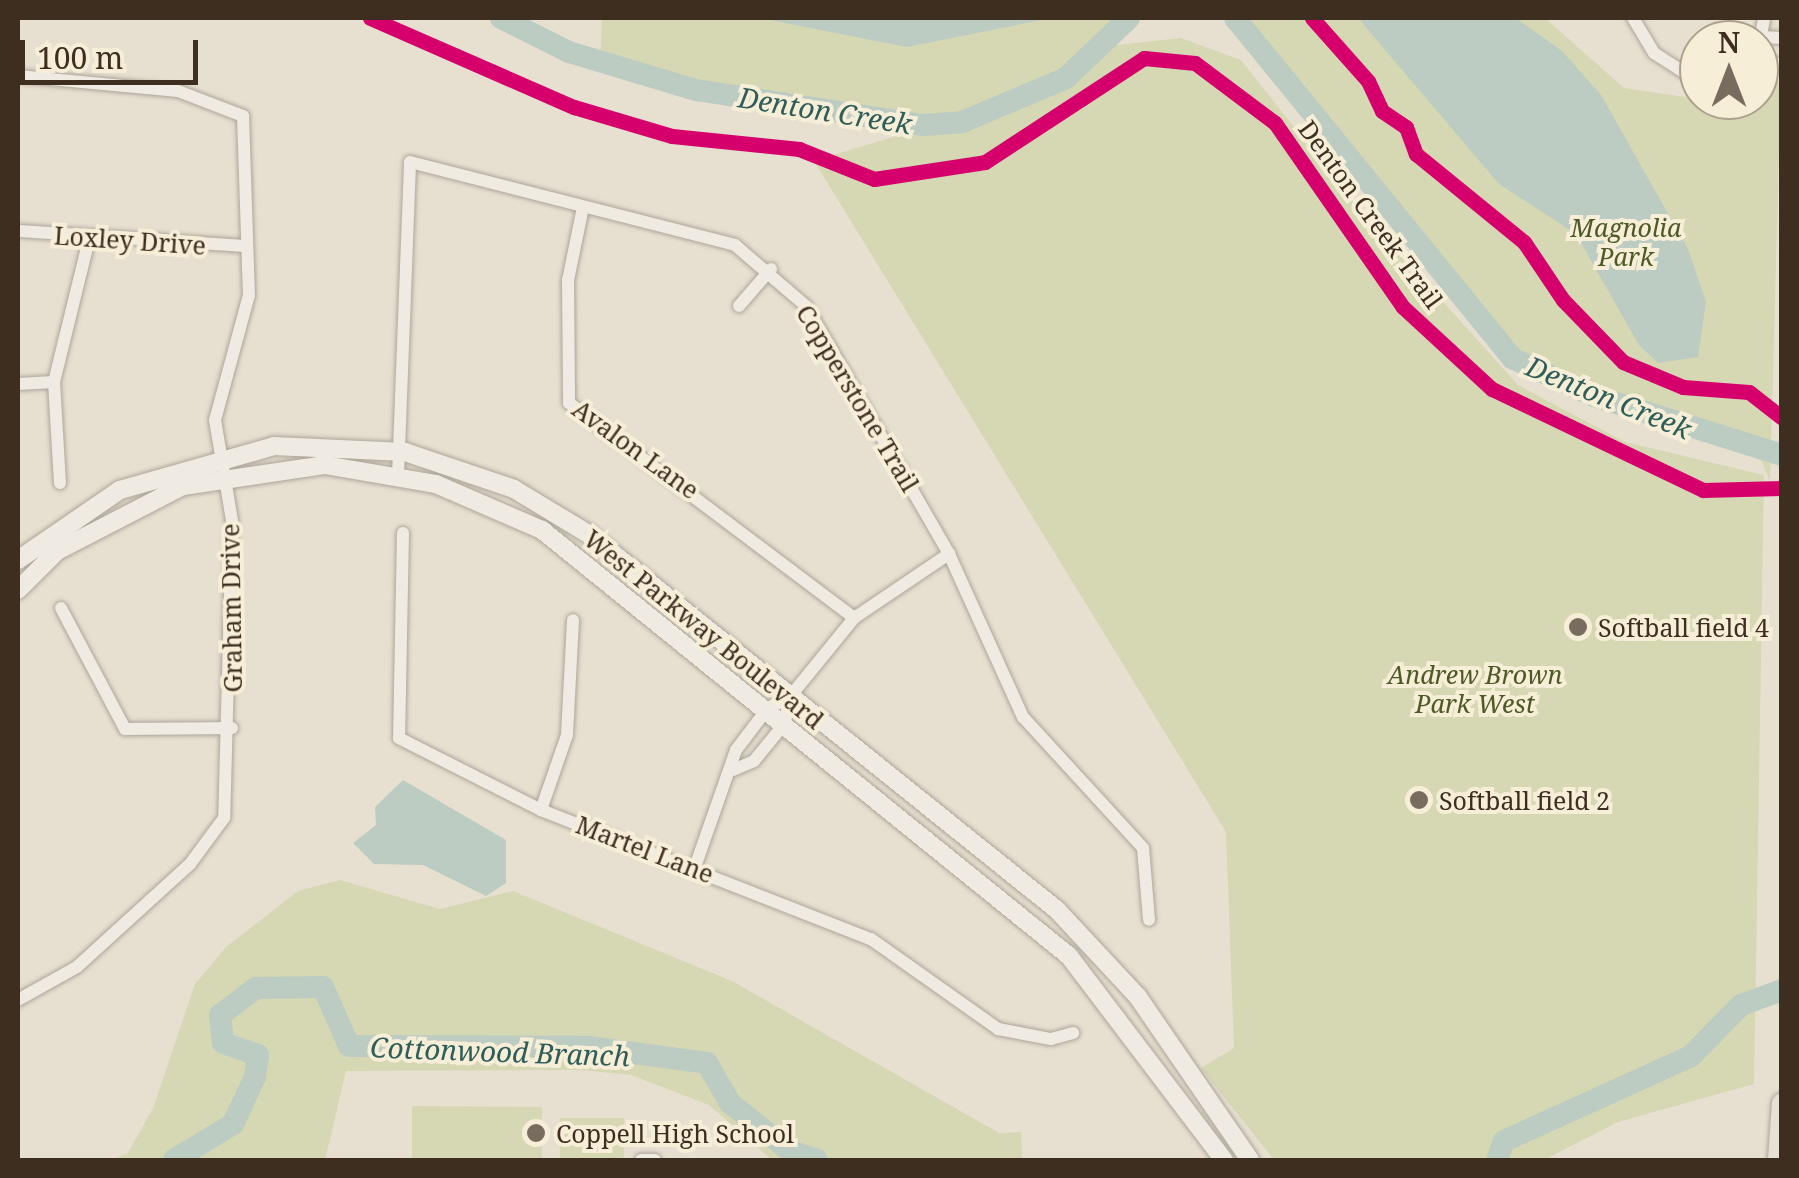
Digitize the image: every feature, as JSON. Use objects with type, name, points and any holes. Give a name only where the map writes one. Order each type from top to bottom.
[{"type":"main road","points":[[1778,1160],[1782,1103]]},
{"type":"street","points":[[1633,18],[1654,52],[1679,69]]},
{"type":"street","name":"Graham Drive","points":[[18,76],[193,94],[235,108],[244,126],[242,246],[249,295],[216,398],[221,476],[232,521],[230,792],[215,836],[78,967],[18,1000]]},
{"type":"street","name":"Copperstone Trail","points":[[398,476],[404,452],[410,162],[582,212],[706,236],[771,269],[806,306],[949,554],[1023,718],[1142,848],[1149,920]]},
{"type":"street","name":"Avalon Lane","points":[[582,212],[568,280],[569,404],[854,618]]},
{"type":"street","name":"Loxley Drive","points":[[18,231],[88,239],[242,246]]},
{"type":"street","points":[[60,483],[54,382],[88,239]]},
{"type":"street","points":[[739,306],[771,269]]},
{"type":"street","points":[[18,384],[54,382]]},
{"type":"street","name":"West Parkway Boulevard","points":[[18,560],[120,490],[219,455],[330,443],[404,452],[514,489],[590,535],[1105,957],[1250,1160]]},
{"type":"street","name":"West Parkway Boulevard","points":[[18,590],[58,551],[134,506],[221,476],[325,465],[398,476],[542,530],[768,708],[1070,956],[1224,1160]]},
{"type":"street","name":"Martel Lane","points":[[402,533],[399,738],[541,810],[695,867],[881,944],[998,1029],[1050,1039],[1073,1033]]},
{"type":"street","points":[[695,867],[733,770],[768,708],[789,698],[854,618],[949,554]]},
{"type":"street","points":[[61,608],[125,729],[232,728]]},
{"type":"street","points":[[541,810],[567,735],[574,620]]},
{"type":"street","points":[[733,770],[754,761],[786,723],[789,698]]},
{"type":"street","points":[[641,1160],[654,1160]]},
{"type":"green space","name":"Andrew Brown Park West","points":[[602,18],[1129,18],[1088,58],[1108,46],[1181,38],[1241,60],[1354,203],[1518,385],[1625,442],[1764,475],[1754,1084],[1618,1122],[1544,1160],[1274,1160],[1201,1068],[1234,1048],[1226,832],[814,161],[932,125],[801,111],[600,62]]},
{"type":"green space","name":"Magnolia Park","points":[[1235,18],[1545,18],[1624,88],[1679,96],[1679,120],[1779,120],[1781,81],[1770,481],[1758,453],[1512,358]]},
{"type":"green space","points":[[340,880],[440,909],[513,891],[732,981],[999,1133],[1021,1132],[1022,1160],[772,1160],[709,1105],[631,1075],[582,1070],[346,1071],[325,1160],[111,1160],[128,1153],[153,1108],[195,984],[226,947],[298,891]]},
{"type":"green space","points":[[412,1106],[542,1107],[542,1160],[412,1160]]},
{"type":"green space","points":[[560,1118],[624,1118],[624,1160],[560,1160]]},
{"type":"shaded area","points":[[759,18],[1051,18],[907,47]]},
{"type":"shaded area","points":[[1358,18],[1516,18],[1562,51],[1601,95],[1688,249],[1706,302],[1698,357],[1658,363],[1639,345],[1576,234],[1499,184]]},
{"type":"shaded area","points":[[403,780],[506,840],[506,883],[486,896],[423,865],[374,864],[353,843],[376,825],[375,807]]},
{"type":"waterway","name":"Denton Creek","points":[[501,18],[569,52],[696,90],[923,125],[962,122],[1066,78],[1129,18]]},
{"type":"waterway","name":"Denton Creek","points":[[1235,18],[1512,358],[1594,396],[1782,455]]},
{"type":"waterway","name":"Cottonwood Branch","points":[[174,1160],[233,1124],[255,1077],[258,1055],[223,1043],[220,1015],[256,988],[323,987],[349,1046],[589,1047],[707,1063],[730,1103],[790,1151],[817,1160]]},
{"type":"waterway","name":"Cottonwood Branch","points":[[1497,1160],[1504,1141],[1691,1056],[1741,1005],[1782,990]]},
{"type":"cycle path","name":"Denton Creek Trail","points":[[370,18],[574,107],[672,136],[799,149],[874,179],[985,162],[1144,58],[1195,63],[1275,123],[1403,307],[1492,389],[1703,490],[1782,488]]},
{"type":"cycle path","points":[[1312,18],[1368,81],[1382,111],[1406,127],[1416,154],[1524,242],[1563,300],[1623,362],[1683,387],[1749,392],[1782,418]]},
{"type":"place","name":"Softball field 4","points":[[1578,627]]},
{"type":"place","name":"Softball field 2","points":[[1419,800]]},
{"type":"place","name":"Coppell High School","points":[[536,1133]]}]
